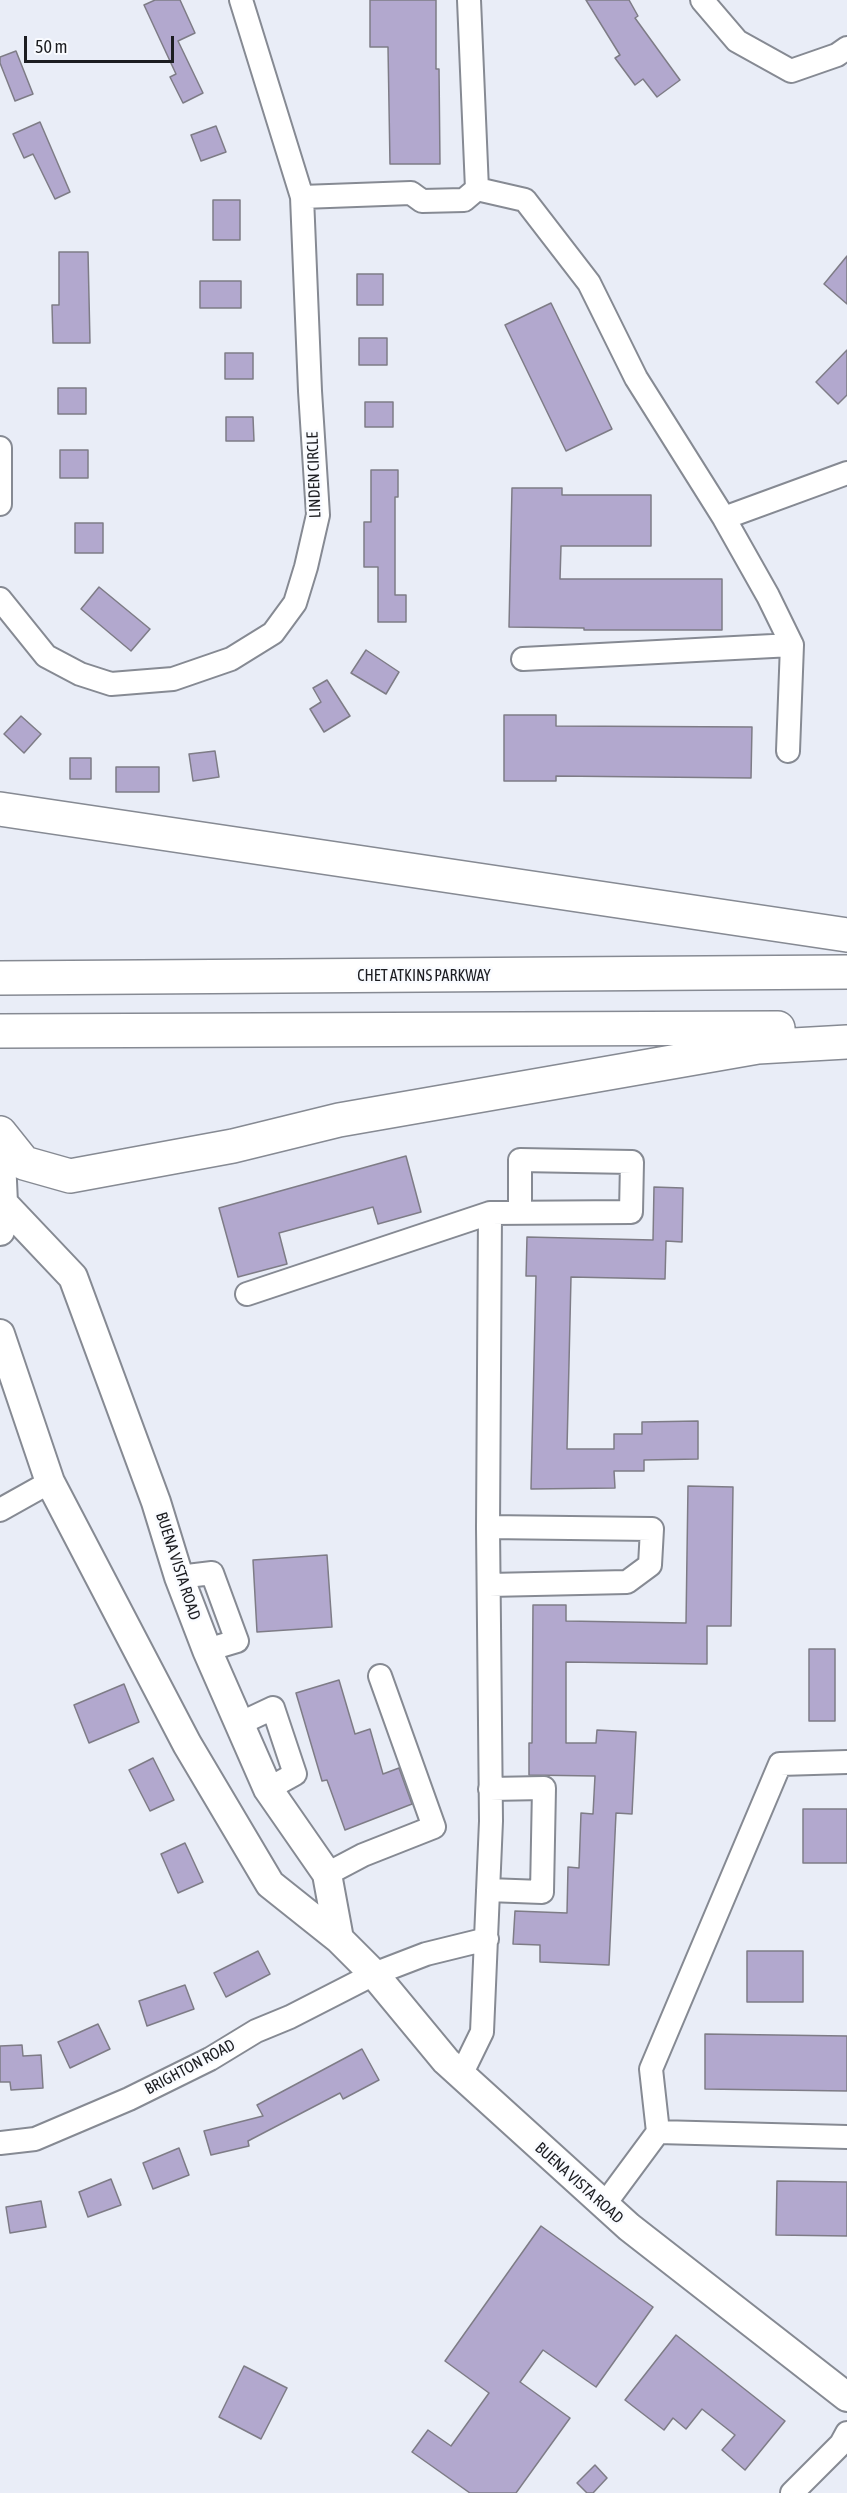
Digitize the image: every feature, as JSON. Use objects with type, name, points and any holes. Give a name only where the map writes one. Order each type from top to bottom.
[{"type":"highway","points":[[0,808],[847,935]]},
{"type":"highway","name":"CHET ATKINS PARKWAY","points":[[0,978],[847,972]]},
{"type":"highway","points":[[0,1031],[847,1028]]},
{"type":"highway","points":[[0,1133],[24,1163],[70,1176],[232,1146],[339,1120],[758,1047],[847,1042]]},
{"type":"main road","points":[[0,1138],[0,1231]]},
{"type":"main road","name":"BUENA VISTA ROAD","points":[[1,1201],[73,1277],[156,1502],[179,1578],[207,1650],[268,1789],[327,1874],[339,1939]]},
{"type":"main road","name":"BUENA VISTA ROAD","points":[[0,1334],[50,1482],[187,1744],[270,1884],[339,1939],[374,1974],[446,2061],[604,2205],[847,2397]]},
{"type":"street","name":"LINDEN CIRCLE","points":[[0,599],[46,656],[80,674],[111,684],[173,680],[231,659],[273,633],[295,603],[318,515],[302,196],[241,0]]},
{"type":"street","points":[[302,196],[411,194],[422,201],[464,201],[477,189],[469,0]]},
{"type":"street","points":[[702,0],[737,41],[791,71],[837,55],[847,48]]},
{"type":"street","points":[[477,189],[525,200],[589,283],[636,378],[724,518],[768,596],[792,645],[788,751]]},
{"type":"street","points":[[0,448],[0,504]]},
{"type":"street","points":[[724,518],[847,473]]},
{"type":"street","points":[[523,659],[792,645]]},
{"type":"street","points":[[247,1294],[490,1213],[520,1213],[631,1212],[632,1162],[520,1160],[520,1213]]},
{"type":"street","points":[[461,2075],[482,2032],[487,1939],[490,1789],[488,1527],[490,1213]]},
{"type":"street","points":[[0,1510],[50,1482]]},
{"type":"street","points":[[488,1527],[652,1529],[650,1565],[627,1582],[489,1584]]},
{"type":"street","points":[[327,1874],[363,1855],[434,1827],[380,1676]]},
{"type":"street","points":[[239,1724],[273,1708],[295,1774],[268,1789]]},
{"type":"street","points":[[604,2205],[658,2132],[651,2069],[780,1764],[847,1762]]},
{"type":"street","points":[[488,1890],[542,1892],[544,1788],[490,1789]]},
{"type":"street","name":"BRIGHTON ROAD","points":[[0,2143],[35,2139],[129,2099],[210,2059],[256,2031],[290,2017],[374,1974],[426,1954],[487,1939]]},
{"type":"street","points":[[658,2132],[847,2137]]},
{"type":"street","points":[[792,2493],[841,2444],[847,2433]]},
{"type":"building","points":[[155,0],[180,0],[195,33],[178,41],[203,93],[183,103],[170,77],[176,74],[144,5]]},
{"type":"building","points":[[370,0],[436,0],[440,164],[390,164],[388,47],[370,47]]},
{"type":"building","points":[[586,0],[629,0],[638,16],[635,18],[680,80],[657,97],[643,79],[635,85],[615,58],[620,55]]},
{"type":"building","points":[[16,51],[33,94],[15,101],[0,63],[0,57]]},
{"type":"building","points":[[40,122],[70,192],[55,199],[33,154],[24,158],[13,134]]},
{"type":"building","points":[[216,126],[226,152],[201,161],[191,135]]},
{"type":"building","points":[[213,200],[240,200],[240,240],[213,240]]},
{"type":"building","points":[[59,252],[88,252],[90,343],[53,343],[52,305],[59,305]]},
{"type":"building","points":[[847,256],[847,304],[824,284]]},
{"type":"building","points":[[357,274],[383,274],[383,305],[357,305]]},
{"type":"building","points":[[200,281],[241,281],[241,308],[200,308]]},
{"type":"building","points":[[551,303],[612,429],[566,451],[505,325]]},
{"type":"building","points":[[359,338],[387,338],[387,365],[359,365]]},
{"type":"building","points":[[847,350],[847,395],[838,404],[816,382]]},
{"type":"building","points":[[225,353],[253,353],[253,379],[225,379]]},
{"type":"building","points":[[58,388],[86,388],[86,414],[58,414]]},
{"type":"building","points":[[365,402],[393,402],[393,427],[365,427]]},
{"type":"building","points":[[226,417],[253,417],[254,441],[226,441]]},
{"type":"building","points":[[60,450],[88,450],[88,478],[60,478]]},
{"type":"building","points":[[371,470],[398,470],[398,497],[395,497],[395,595],[406,595],[406,622],[378,622],[378,567],[364,567],[364,522],[371,522]]},
{"type":"building","points":[[512,488],[562,488],[562,495],[651,495],[651,546],[561,546],[560,579],[722,579],[722,630],[584,630],[584,628],[509,627]]},
{"type":"building","points":[[75,523],[103,523],[103,553],[75,553]]},
{"type":"building","points":[[99,587],[150,629],[131,651],[81,609]]},
{"type":"building","points":[[366,650],[399,672],[386,694],[351,673]]},
{"type":"building","points":[[327,680],[350,716],[324,732],[310,709],[321,702],[313,688]]},
{"type":"building","points":[[504,715],[556,715],[556,726],[752,727],[751,778],[556,776],[556,781],[504,781]]},
{"type":"building","points":[[21,716],[41,734],[24,753],[4,734]]},
{"type":"building","points":[[215,751],[219,777],[193,781],[189,754]]},
{"type":"building","points":[[70,758],[91,758],[91,779],[70,779]]},
{"type":"building","points":[[116,767],[159,767],[159,792],[116,792]]},
{"type":"building","points":[[406,1156],[421,1212],[378,1224],[373,1207],[279,1233],[287,1264],[238,1277],[219,1208]]},
{"type":"building","points":[[654,1187],[683,1188],[682,1242],[666,1241],[665,1279],[571,1277],[567,1449],[614,1449],[614,1434],[642,1434],[642,1422],[698,1421],[698,1459],[644,1460],[644,1471],[614,1471],[615,1488],[531,1489],[536,1276],[526,1276],[527,1237],[653,1240]]},
{"type":"building","points":[[688,1486],[733,1487],[731,1626],[707,1626],[707,1664],[566,1662],[566,1743],[596,1743],[597,1730],[636,1732],[632,1814],[616,1813],[609,1965],[540,1962],[540,1945],[513,1944],[515,1911],[567,1913],[568,1867],[579,1868],[581,1813],[593,1814],[595,1776],[529,1775],[529,1743],[532,1743],[533,1605],[566,1605],[566,1621],[686,1623]]},
{"type":"building","points":[[327,1555],[332,1627],[257,1632],[253,1560]]},
{"type":"building","points":[[809,1649],[835,1649],[835,1721],[809,1721]]},
{"type":"building","points":[[339,1680],[355,1734],[370,1729],[383,1774],[399,1768],[412,1804],[345,1830],[327,1780],[322,1781],[296,1693]]},
{"type":"building","points":[[124,1684],[139,1722],[89,1743],[74,1705]]},
{"type":"building","points":[[153,1758],[174,1800],[150,1811],[129,1770]]},
{"type":"building","points":[[803,1809],[847,1809],[847,1863],[803,1863]]},
{"type":"building","points":[[185,1843],[203,1882],[178,1893],[161,1854]]},
{"type":"building","points":[[258,1951],[270,1974],[226,1997],[214,1973]]},
{"type":"building","points":[[747,1951],[803,1951],[803,2002],[747,2002]]},
{"type":"building","points":[[185,1985],[194,2009],[147,2026],[139,2001]]},
{"type":"building","points":[[98,2024],[110,2049],[70,2068],[58,2042]]},
{"type":"building","points":[[705,2034],[847,2036],[847,2091],[705,2089]]},
{"type":"building","points":[[22,2045],[23,2056],[41,2055],[43,2088],[11,2090],[10,2082],[0,2082],[0,2046]]},
{"type":"building","points":[[362,2049],[379,2080],[343,2099],[340,2093],[248,2141],[249,2146],[211,2155],[204,2131],[263,2116],[257,2105]]},
{"type":"building","points":[[179,2148],[189,2175],[153,2189],[143,2163]]},
{"type":"building","points":[[111,2179],[121,2205],[88,2217],[79,2192]]},
{"type":"building","points":[[777,2181],[847,2182],[847,2236],[776,2235]]},
{"type":"building","points":[[41,2201],[46,2227],[10,2233],[6,2207]]},
{"type":"building","points":[[541,2226],[653,2307],[596,2387],[543,2350],[520,2382],[570,2418],[516,2493],[470,2493],[412,2452],[428,2430],[451,2446],[489,2393],[445,2361]]},
{"type":"building","points":[[676,2335],[785,2421],[745,2470],[722,2450],[735,2435],[702,2409],[686,2429],[673,2418],[664,2430],[625,2400]]},
{"type":"building","points":[[244,2366],[287,2388],[261,2439],[219,2417]]},
{"type":"building","points":[[595,2465],[607,2478],[593,2493],[587,2493],[577,2483]]}]
